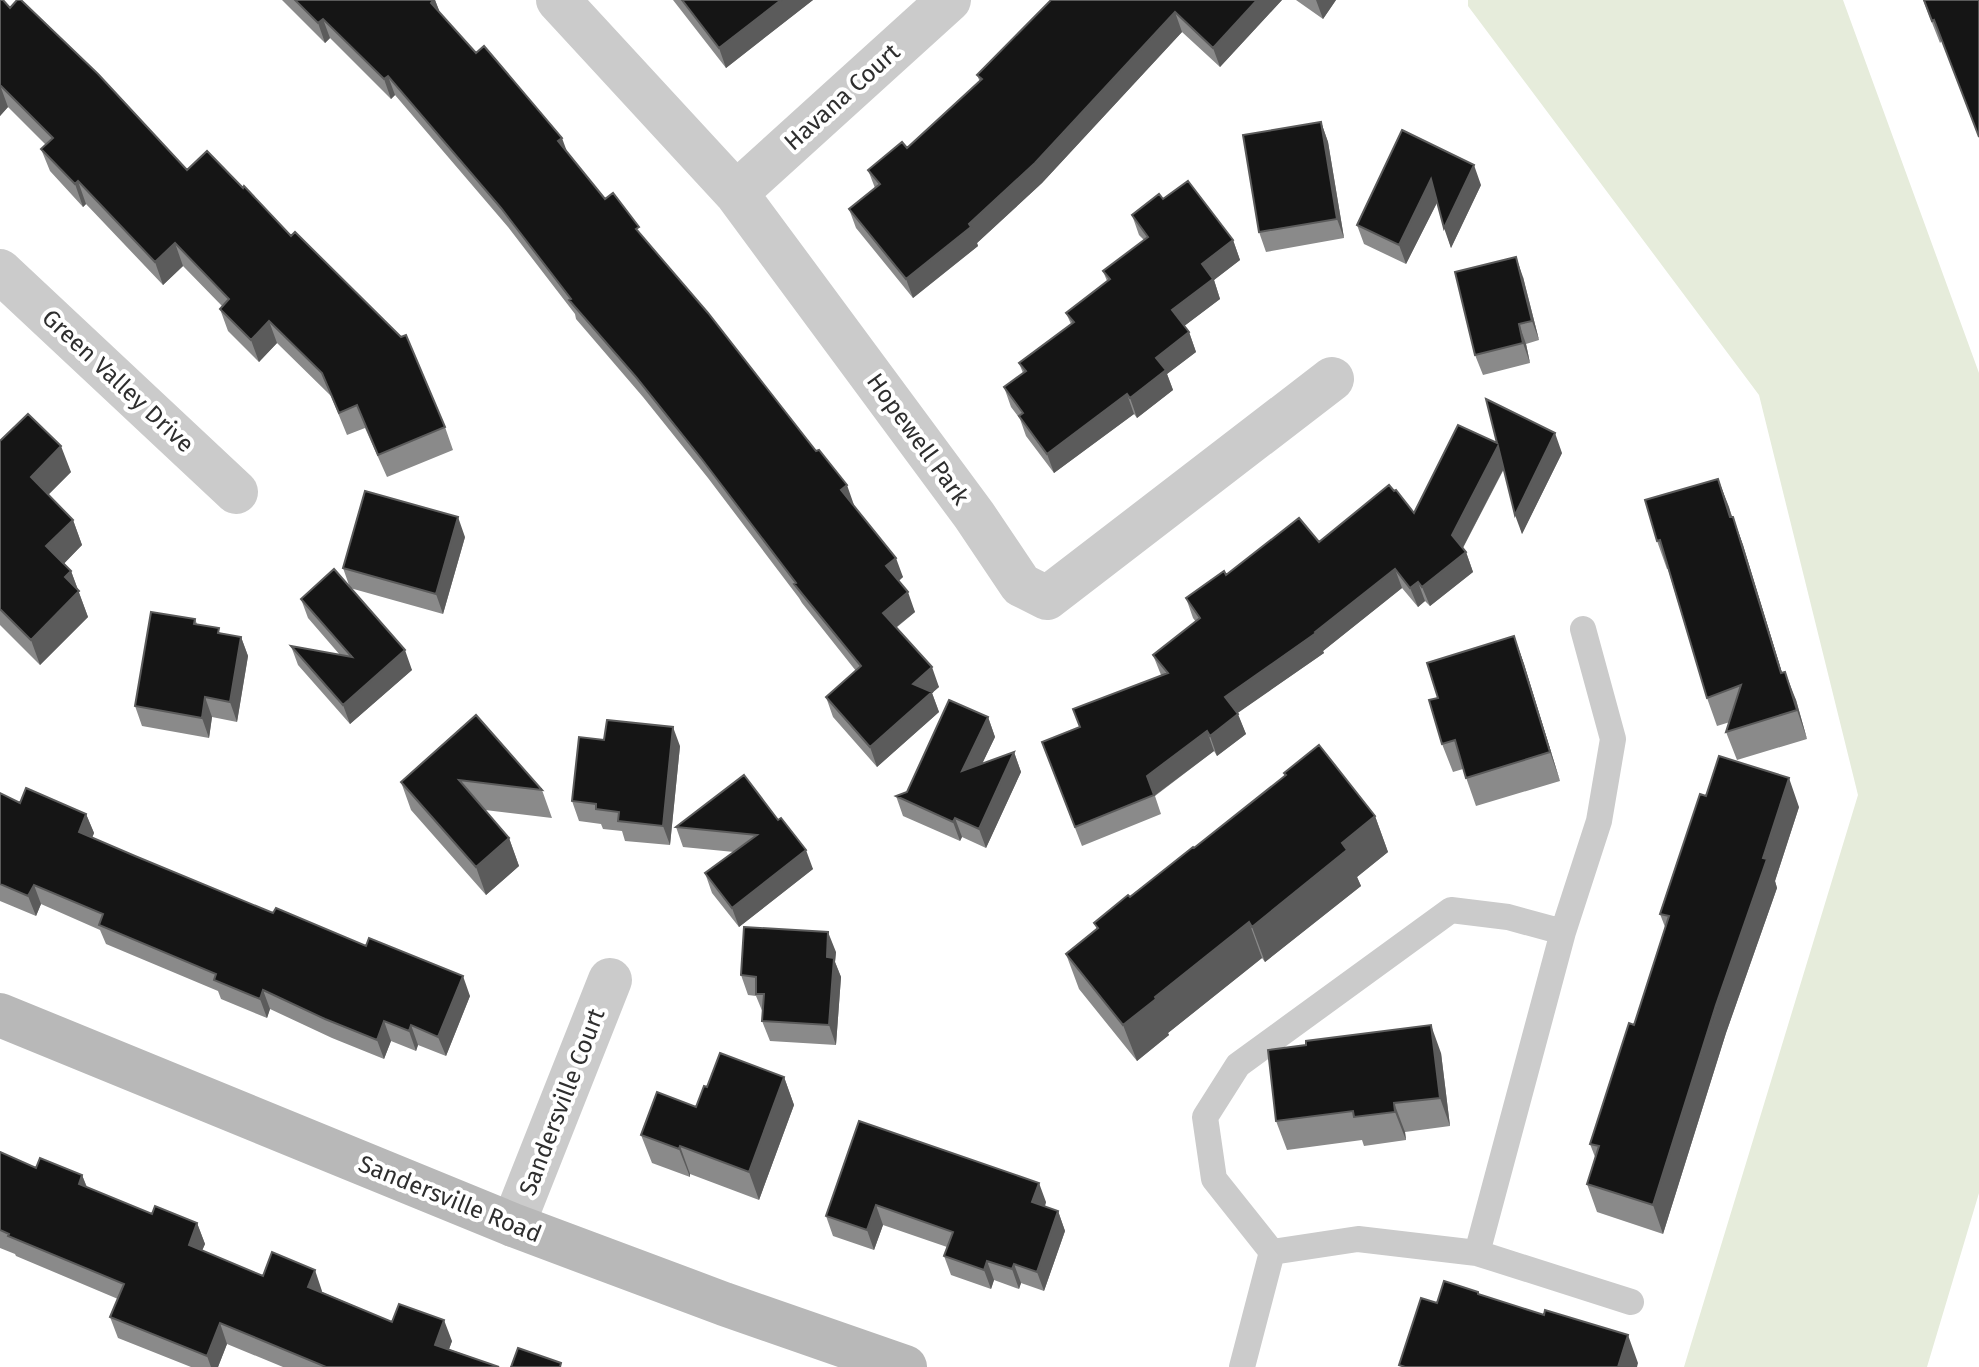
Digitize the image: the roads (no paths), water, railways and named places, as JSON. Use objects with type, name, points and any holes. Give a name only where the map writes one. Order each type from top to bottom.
[{"type":"street","name":"Hopewell Park","points":[[558,0],[736,193],[974,515],[1021,585],[1047,598],[1332,379]]},
{"type":"street","name":"Havana Court","points":[[736,193],[949,0]]},
{"type":"street","name":"Green Valley Drive","points":[[0,271],[236,492]]},
{"type":"street","name":"Sandersville Court","points":[[513,1225],[610,980]]},
{"type":"street","name":"Sandersville Road","points":[[0,1015],[513,1225],[724,1304],[905,1367]]},
{"type":"lane","points":[[1477,1253],[1563,932],[1599,821],[1613,739],[1583,629]]},
{"type":"lane","points":[[1272,1252],[1214,1179],[1205,1117],[1238,1065],[1451,910],[1508,917],[1563,932]]},
{"type":"lane","points":[[1272,1252],[1358,1239],[1477,1253],[1631,1302]]},
{"type":"lane","points":[[1242,1367],[1272,1252]]}]
